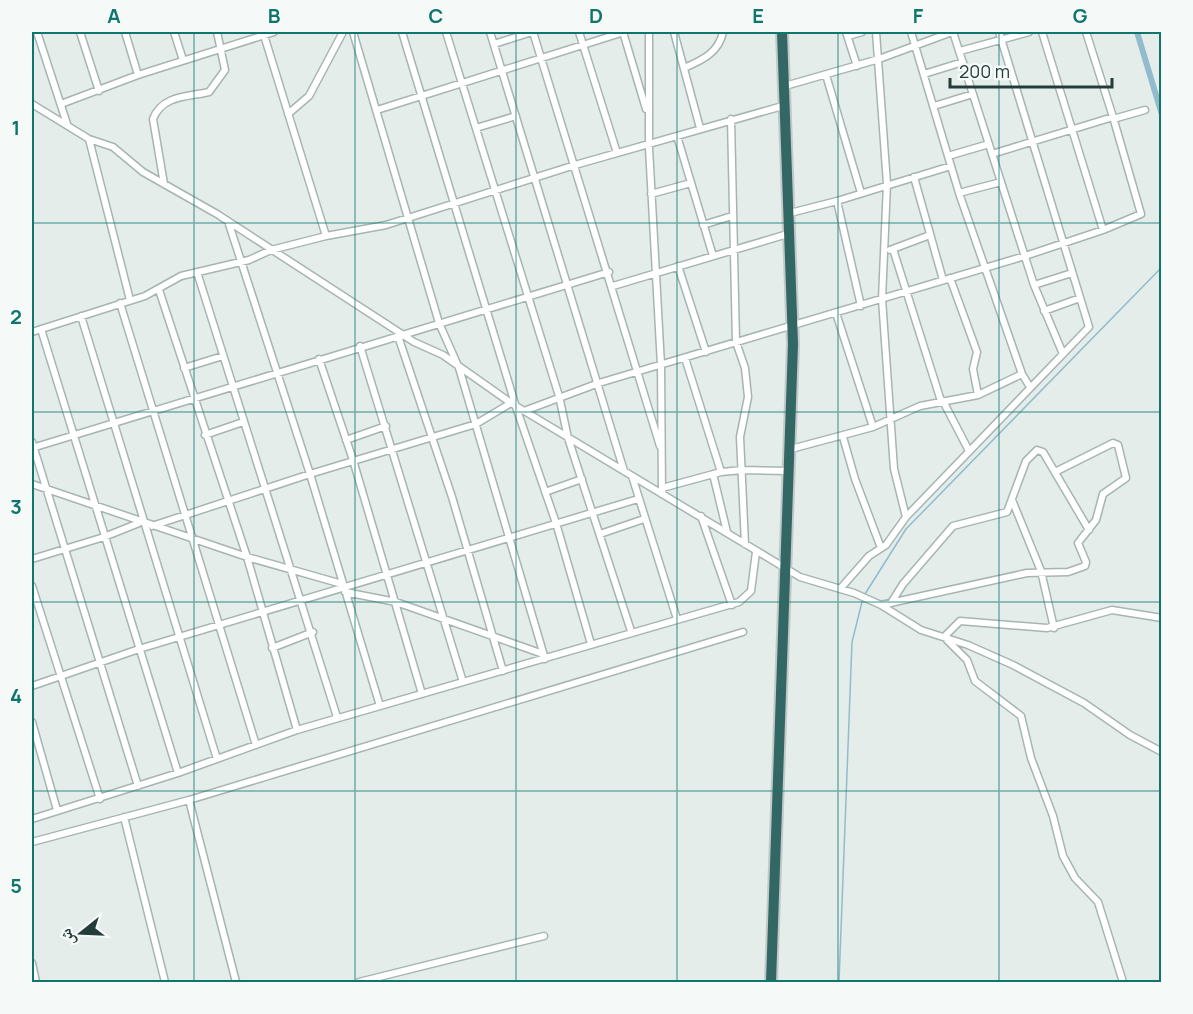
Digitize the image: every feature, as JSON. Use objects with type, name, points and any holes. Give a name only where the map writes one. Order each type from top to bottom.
[{"type":"highway","points":[[771,982],[787,568],[793,326],[782,32]]},
{"type":"street","points":[[37,32],[68,124]]},
{"type":"street","points":[[80,32],[99,91]]},
{"type":"street","points":[[124,32],[138,75]]},
{"type":"street","points":[[174,32],[183,60]]},
{"type":"street","points":[[164,184],[153,126],[155,113],[173,98],[211,91],[225,70],[217,32]]},
{"type":"street","points":[[61,104],[138,75],[263,33],[274,32]]},
{"type":"street","points":[[288,114],[309,96],[343,32]]},
{"type":"street","points":[[353,32],[439,323],[459,368],[544,656]]},
{"type":"street","points":[[402,32],[423,95],[514,405],[556,523],[591,644]]},
{"type":"street","points":[[446,32],[559,396],[568,438],[631,631]]},
{"type":"street","points":[[490,32],[624,471]]},
{"type":"street","points":[[494,44],[533,32],[609,272],[663,455]]},
{"type":"street","points":[[579,32],[617,153]]},
{"type":"street","points":[[377,110],[624,32],[649,118]]},
{"type":"street","points":[[649,32],[649,143],[661,365],[662,491]]},
{"type":"street","points":[[674,32],[700,128]]},
{"type":"street","points":[[684,68],[710,56],[718,47],[723,32]]},
{"type":"street","points":[[857,66],[847,34],[862,32]]},
{"type":"street","points":[[876,32],[887,184],[882,299],[895,476],[906,517]]},
{"type":"street","points":[[911,32],[959,193],[1022,374],[1030,387]]},
{"type":"street","points":[[785,86],[879,59],[953,32],[1034,285],[1063,354]]},
{"type":"street","points":[[840,588],[869,556],[898,531],[906,517],[1089,327],[1034,140],[999,32]]},
{"type":"street","points":[[960,51],[1029,32]]},
{"type":"street","points":[[1042,32],[1103,230]]},
{"type":"street","points":[[524,411],[559,396],[599,383],[640,373],[736,342],[861,306],[1063,243],[1139,216],[1142,211],[1086,32]]},
{"type":"street","points":[[263,33],[326,236]]},
{"type":"street","points":[[924,74],[963,62]]},
{"type":"street","points":[[826,75],[861,193]]},
{"type":"street","points":[[934,106],[973,94]]},
{"type":"street","points":[[32,104],[89,139],[113,147],[142,172],[228,221],[306,270],[400,335],[443,355],[514,405],[632,476],[662,491],[756,552],[800,577],[840,588],[881,605],[921,630],[988,653],[1033,675],[1094,709],[1136,739],[1161,752]]},
{"type":"street","points":[[32,332],[159,290],[177,278],[242,262],[271,250],[326,236],[375,228],[575,165],[786,105]]},
{"type":"street","points":[[992,154],[1034,140],[1145,110]]},
{"type":"street","points":[[476,128],[516,116]]},
{"type":"street","points":[[731,119],[736,342],[745,368],[748,397],[740,437],[745,544]]},
{"type":"street","points":[[677,136],[713,256]]},
{"type":"street","points":[[89,139],[130,300]]},
{"type":"street","points":[[948,156],[989,144]]},
{"type":"street","points":[[790,213],[951,166]]},
{"type":"street","points":[[914,177],[930,235],[977,352],[974,369],[978,395]]},
{"type":"street","points":[[959,193],[1001,182]]},
{"type":"street","points":[[651,194],[691,183]]},
{"type":"street","points":[[837,201],[861,306]]},
{"type":"street","points":[[703,225],[732,216]]},
{"type":"street","points":[[228,221],[310,474],[380,706]]},
{"type":"street","points":[[613,286],[791,233]]},
{"type":"street","points":[[884,252],[930,235]]},
{"type":"street","points":[[893,249],[942,401],[969,451]]},
{"type":"street","points":[[678,266],[706,352]]},
{"type":"street","points":[[197,272],[243,422],[303,600],[337,717]]},
{"type":"street","points":[[138,786],[66,549],[44,489],[32,446],[154,412],[360,346],[609,272]]},
{"type":"street","points":[[1034,285],[1072,273]]},
{"type":"street","points":[[159,290],[247,557],[297,730]]},
{"type":"street","points":[[1044,311],[1080,298]]},
{"type":"street","points":[[120,303],[256,745]]},
{"type":"street","points":[[836,313],[873,427]]},
{"type":"street","points":[[81,316],[217,759]]},
{"type":"street","points":[[41,329],[178,773]]},
{"type":"street","points":[[400,335],[468,550],[503,671]]},
{"type":"street","points":[[360,346],[393,448],[426,563],[446,620],[463,682]]},
{"type":"street","points":[[184,368],[223,356]]},
{"type":"street","points":[[685,358],[721,472]]},
{"type":"street","points":[[319,359],[353,460],[422,694]]},
{"type":"street","points":[[791,448],[843,437],[891,420],[910,409],[978,395],[1022,374]]},
{"type":"street","points":[[32,559],[476,424],[514,405]]},
{"type":"street","points":[[205,435],[243,422]]},
{"type":"street","points":[[346,440],[386,426]]},
{"type":"street","points":[[843,437],[853,472],[881,548]]},
{"type":"street","points":[[881,605],[1041,571],[1068,572],[1085,566],[1078,544],[1097,517],[1103,494],[1126,478],[1118,445],[1113,443],[1055,472]]},
{"type":"street","points":[[891,603],[903,584],[953,526],[1001,516],[1007,512],[1023,468],[1035,451],[1042,451],[1089,530]]},
{"type":"street","points":[[662,491],[721,472],[790,471]]},
{"type":"street","points":[[713,474],[727,533]]},
{"type":"street","points":[[632,476],[677,619]]},
{"type":"street","points":[[545,492],[582,479]]},
{"type":"street","points":[[32,484],[193,540],[396,602],[544,656]]},
{"type":"street","points":[[32,686],[139,649],[638,499]]},
{"type":"street","points":[[1012,500],[1041,571],[1054,628]]},
{"type":"street","points":[[700,516],[732,605]]},
{"type":"street","points":[[600,534],[644,519]]},
{"type":"street","points":[[32,819],[178,773],[337,717],[503,671],[544,656],[631,631],[732,605],[744,600],[751,591],[756,552]]},
{"type":"street","points":[[32,585],[59,677],[100,799]]},
{"type":"street","points":[[944,637],[960,621],[1008,627],[1054,628],[1112,610],[1161,618]]},
{"type":"street","points":[[272,648],[313,632]]},
{"type":"street","points":[[32,842],[189,800],[743,632]]},
{"type":"street","points":[[944,637],[967,660],[975,681],[1021,716],[1031,758],[1053,816],[1063,856],[1075,878],[1098,902],[1123,982]]},
{"type":"street","points":[[32,722],[57,810]]},
{"type":"street","points":[[189,800],[236,982]]},
{"type":"street","points":[[124,817],[165,982]]},
{"type":"street","points":[[358,982],[544,936]]},
{"type":"street","points":[[32,963],[36,982]]},
{"type":"waterway","points":[[1137,32],[1162,115]]},
{"type":"waterway","points":[[865,594],[906,529],[1162,267]]},
{"type":"waterway","points":[[839,982],[852,642],[863,598]]}]
